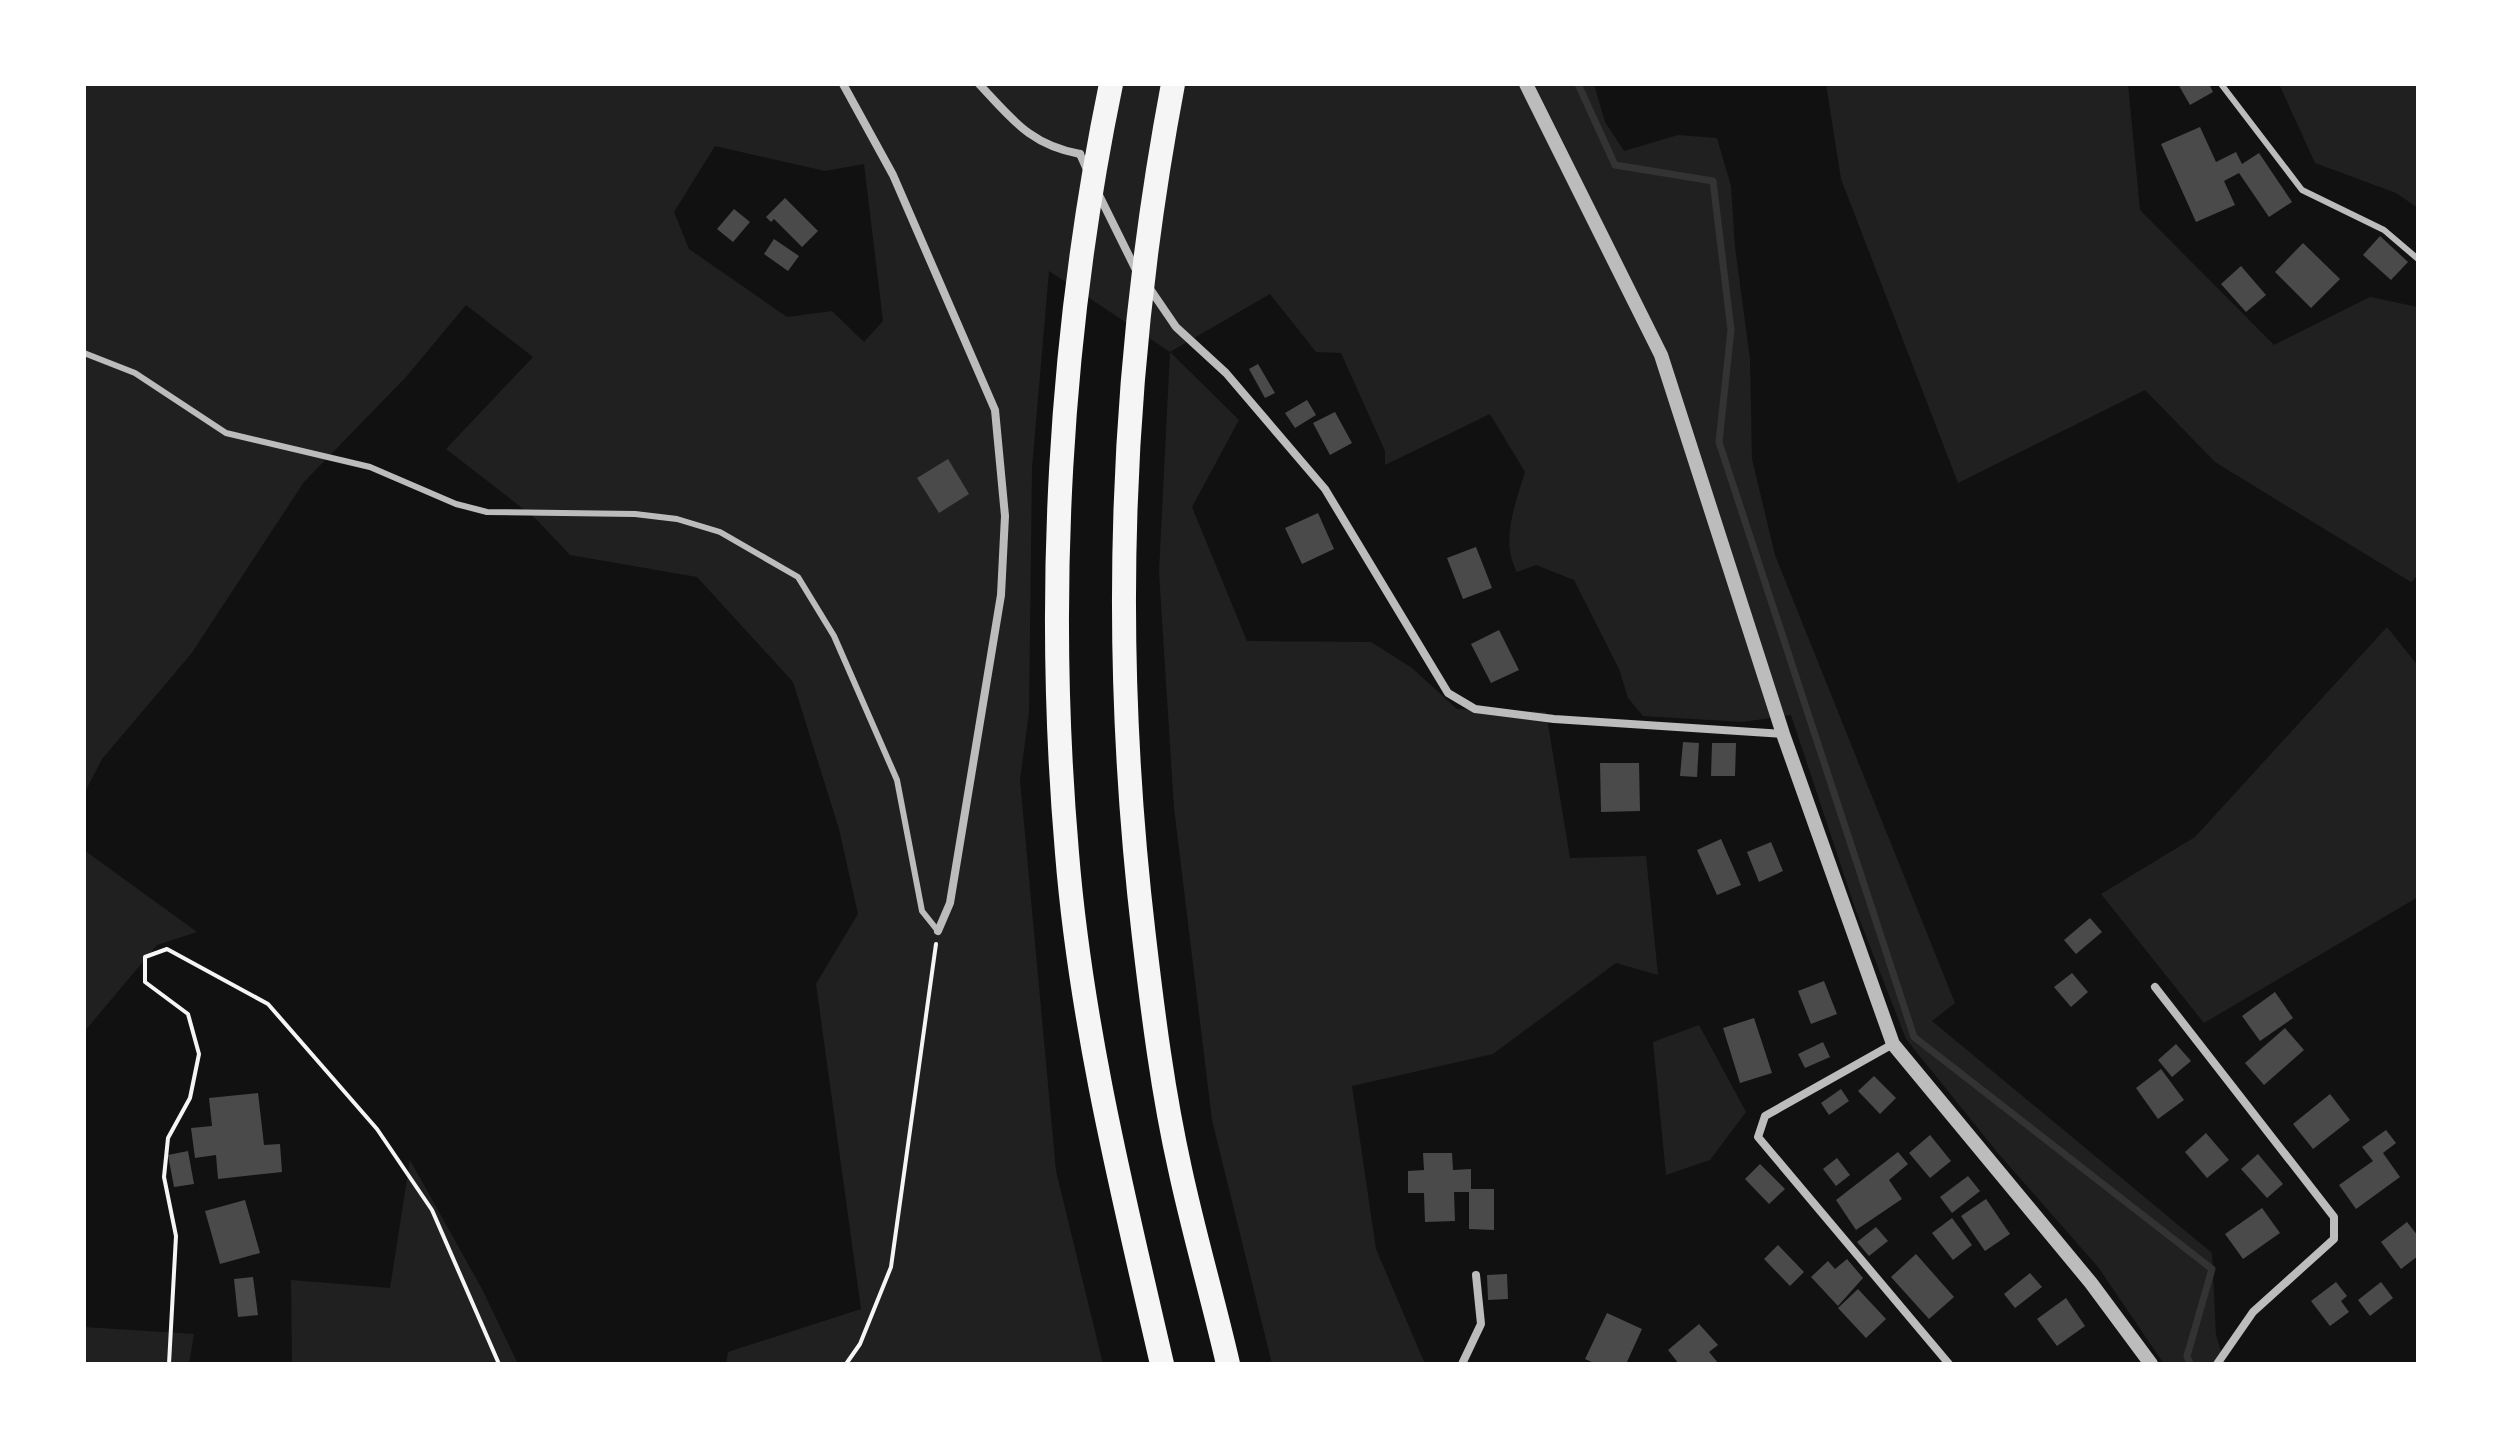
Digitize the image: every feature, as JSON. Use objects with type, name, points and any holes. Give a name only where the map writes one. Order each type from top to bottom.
[{"type":"highway","points":[[1111,84],[1095,167],[1067,392],[1060,498],[1058,669],[1067,854],[1085,994],[1108,1133],[1162,1364]]},
{"type":"highway","points":[[1173,84],[1142,270],[1128,403],[1123,509],[1124,690],[1133,845],[1152,1006],[1179,1167],[1228,1364]]},
{"type":"street","points":[[843,84],[893,175],[995,410],[1005,516],[1001,595],[950,903],[938,931]]},
{"type":"street","points":[[979,84],[1026,134],[1052,149],[1080,154]]},
{"type":"street","points":[[1080,154],[1100,127],[1104,84]]},
{"type":"street","points":[[1526,84],[1661,355],[1783,734],[1893,1044],[2091,1283],[2151,1364]]},
{"type":"street","points":[[1080,154],[1130,262],[1176,327],[1226,373],[1325,489],[1448,693],[1475,709],[1522,715],[1783,734]]},
{"type":"street","points":[[2155,987],[2334,1217],[2334,1239],[2253,1312],[2217,1364]]},
{"type":"street","points":[[1893,1044],[1765,1116],[1758,1137],[1949,1364]]},
{"type":"street","points":[[1462,1364],[1481,1324],[1476,1275]]},
{"type":"lane","points":[[2221,84],[2302,190],[2384,230],[2418,259]]},
{"type":"lane","points":[[84,353],[135,373],[226,433],[370,467],[456,504],[487,512],[635,514],[677,519],[720,532],[798,577],[834,636],[897,780],[922,911],[938,931]]},
{"type":"path","points":[[846,1364],[860,1344],[891,1267],[938,931]]},
{"type":"path","points":[[169,1364],[176,1236],[164,1177],[168,1138],[190,1098],[199,1054],[188,1014],[145,982],[145,957],[167,949],[268,1004],[377,1129],[432,1210],[499,1364]]},
{"type":"shaded area","points":[[84,84],[1594,84],[1605,122],[1624,151],[1678,135],[1717,138],[1731,186],[1735,247],[1750,359],[1752,459],[1775,555],[1955,1003],[1932,1021],[2212,1253],[2216,1335],[2225,1364],[2164,1364],[2098,1267],[1997,1152],[1906,1039],[1855,908],[1791,715],[1743,722],[1643,716],[1628,698],[1619,669],[1574,580],[1536,565],[1517,572],[1509,535],[1525,472],[1490,414],[1385,465],[1385,451],[1341,353],[1316,352],[1270,294],[1170,352],[1049,271],[1032,468],[1029,712],[1020,780],[1056,1171],[1103,1364],[726,1364],[728,1352],[861,1309],[816,984],[858,914],[839,829],[793,682],[697,577],[570,555],[535,518],[446,449],[533,357],[466,305],[406,377],[304,482],[191,654],[102,759],[84,794]],"holes":[[[715,146],[825,171],[864,164],[883,321],[864,342],[832,311],[787,317],[689,249],[674,212]]]},
{"type":"shaded area","points":[[1826,84],[2128,84],[2140,210],[2274,345],[2370,297],[2418,307],[2418,575],[2411,582],[2215,462],[2145,390],[1958,483],[1841,179]]},
{"type":"shaded area","points":[[2279,84],[2418,84],[2418,208],[2396,193],[2315,163]]},
{"type":"shaded area","points":[[1170,352],[1239,420],[1192,507],[1247,641],[1371,642],[1412,668],[1457,709],[1546,712],[1570,858],[1646,856],[1658,975],[1616,963],[1493,1054],[1352,1086],[1376,1249],[1425,1364],[1272,1364],[1212,1120],[1174,808],[1159,572]]},
{"type":"shaded area","points":[[2387,627],[2418,666],[2418,897],[2204,1023],[2101,894],[2195,837]]},
{"type":"shaded area","points":[[84,850],[197,932],[157,945],[84,1032]]},
{"type":"shaded area","points":[[1699,1025],[1746,1112],[1710,1160],[1666,1175],[1653,1042]]},
{"type":"shaded area","points":[[410,1160],[482,1289],[518,1364],[292,1364],[291,1280],[390,1288]]},
{"type":"shaded area","points":[[84,1327],[194,1334],[189,1364],[84,1364]]},
{"type":"building","points":[[2178,84],[2209,84],[2213,92],[2190,105]]},
{"type":"building","points":[[2200,127],[2216,162],[2236,152],[2242,164],[2259,153],[2292,202],[2269,217],[2239,173],[2224,181],[2235,205],[2196,222],[2161,144]]},
{"type":"building","points":[[785,198],[818,231],[802,247],[774,219],[771,222],[766,217]]},
{"type":"building","points":[[734,209],[750,222],[733,242],[717,229]]},
{"type":"building","points":[[2380,236],[2408,262],[2391,280],[2363,255]]},
{"type":"building","points":[[774,239],[799,256],[788,271],[764,254]]},
{"type":"building","points":[[2303,243],[2340,279],[2311,308],[2275,272]]},
{"type":"building","points":[[2241,266],[2266,295],[2246,312],[2221,284]]},
{"type":"building","points":[[1258,364],[1275,393],[1265,398],[1249,369]]},
{"type":"building","points":[[1307,400],[1316,415],[1295,428],[1285,413]]},
{"type":"building","points":[[1335,412],[1352,443],[1330,455],[1313,423]]},
{"type":"building","points":[[948,459],[969,494],[939,513],[917,478]]},
{"type":"building","points":[[1318,513],[1334,549],[1302,564],[1285,528]]},
{"type":"building","points":[[1476,547],[1492,588],[1463,599],[1447,558]]},
{"type":"building","points":[[1499,630],[1519,670],[1491,683],[1471,644]]},
{"type":"building","points":[[1683,742],[1699,743],[1697,777],[1680,776]]},
{"type":"building","points":[[1712,743],[1736,743],[1735,776],[1711,776]]},
{"type":"building","points":[[1600,763],[1639,763],[1640,811],[1601,812]]},
{"type":"building","points":[[1721,839],[1741,885],[1717,895],[1697,850]]},
{"type":"building","points":[[1771,842],[1783,871],[1759,882],[1747,852]]},
{"type":"building","points":[[2090,918],[2102,932],[2076,954],[2064,940]]},
{"type":"building","points":[[2072,973],[2088,992],[2071,1007],[2054,987]]},
{"type":"building","points":[[1824,981],[1837,1014],[1811,1024],[1798,991]]},
{"type":"building","points":[[2275,992],[2293,1018],[2260,1041],[2242,1016]]},
{"type":"building","points":[[1754,1018],[1772,1073],[1740,1083],[1723,1028]]},
{"type":"building","points":[[2285,1028],[2304,1050],[2264,1085],[2245,1063]]},
{"type":"building","points":[[1823,1042],[1830,1057],[1805,1068],[1798,1054]]},
{"type":"building","points":[[2176,1044],[2191,1061],[2172,1077],[2158,1060]]},
{"type":"building","points":[[2161,1069],[2184,1100],[2158,1119],[2136,1088]]},
{"type":"building","points":[[1874,1076],[1896,1098],[1880,1114],[1858,1091]]},
{"type":"building","points":[[1841,1089],[1849,1101],[1829,1115],[1821,1103]]},
{"type":"building","points":[[258,1093],[264,1145],[280,1144],[282,1172],[218,1179],[216,1155],[195,1158],[191,1128],[212,1126],[209,1098]]},
{"type":"building","points":[[2330,1094],[2350,1120],[2313,1149],[2293,1124]]},
{"type":"building","points":[[2386,1130],[2396,1143],[2383,1153],[2400,1177],[2356,1209],[2339,1185],[2373,1161],[2362,1147]]},
{"type":"building","points":[[2206,1133],[2229,1160],[2207,1178],[2185,1152]]},
{"type":"building","points":[[1930,1135],[1951,1161],[1930,1178],[1909,1153]]},
{"type":"building","points":[[188,1151],[194,1184],[174,1187],[168,1155]]},
{"type":"building","points":[[1898,1152],[1908,1164],[1889,1180],[1902,1199],[1856,1230],[1836,1200]]},
{"type":"building","points":[[1423,1153],[1452,1153],[1453,1170],[1471,1169],[1471,1189],[1494,1189],[1494,1230],[1469,1229],[1469,1192],[1454,1192],[1455,1221],[1425,1222],[1424,1193],[1408,1193],[1408,1171],[1424,1170]]},
{"type":"building","points":[[2258,1154],[2283,1184],[2267,1198],[2241,1169]]},
{"type":"building","points":[[1837,1158],[1850,1175],[1836,1186],[1823,1169]]},
{"type":"building","points":[[1760,1164],[1785,1189],[1769,1204],[1745,1179]]},
{"type":"building","points":[[1968,1176],[1980,1191],[1952,1213],[1940,1197]]},
{"type":"building","points":[[1986,1199],[2010,1234],[1985,1251],[1961,1216]]},
{"type":"building","points":[[245,1200],[260,1253],[220,1264],[205,1211]]},
{"type":"building","points":[[2262,1208],[2280,1233],[2243,1259],[2225,1234]]},
{"type":"building","points":[[1952,1218],[1972,1245],[1953,1260],[1932,1233]]},
{"type":"building","points":[[2407,1222],[2418,1236],[2418,1256],[2401,1269],[2381,1242]]},
{"type":"building","points":[[1876,1227],[1888,1241],[1869,1256],[1857,1242]]},
{"type":"building","points":[[1778,1245],[1804,1272],[1790,1286],[1764,1259]]},
{"type":"building","points":[[1916,1254],[1954,1297],[1929,1319],[1891,1277]]},
{"type":"building","points":[[1847,1259],[1863,1278],[1838,1306],[1811,1277],[1828,1261],[1835,1269]]},
{"type":"building","points":[[2030,1273],[2042,1287],[2015,1308],[2004,1294]]},
{"type":"building","points":[[1507,1274],[1508,1299],[1488,1300],[1487,1275]]},
{"type":"building","points":[[253,1277],[258,1315],[238,1317],[234,1279]]},
{"type":"building","points":[[2336,1282],[2347,1296],[2341,1301],[2349,1312],[2330,1326],[2311,1301]]},
{"type":"building","points":[[2381,1282],[2393,1298],[2370,1316],[2358,1300]]},
{"type":"building","points":[[1858,1289],[1886,1319],[1866,1338],[1838,1308]]},
{"type":"building","points":[[2066,1298],[2085,1326],[2057,1346],[2037,1319]]},
{"type":"building","points":[[1607,1313],[1642,1329],[1626,1364],[1596,1364],[1585,1359]]},
{"type":"building","points":[[1699,1324],[1718,1345],[1709,1352],[1719,1364],[1679,1364],[1668,1350]]},
{"type":"waterway","points":[[1578,84],[1615,165],[1713,181],[1731,330],[1719,442],[1914,1037],[2212,1269],[2187,1356],[2190,1364]]}]
